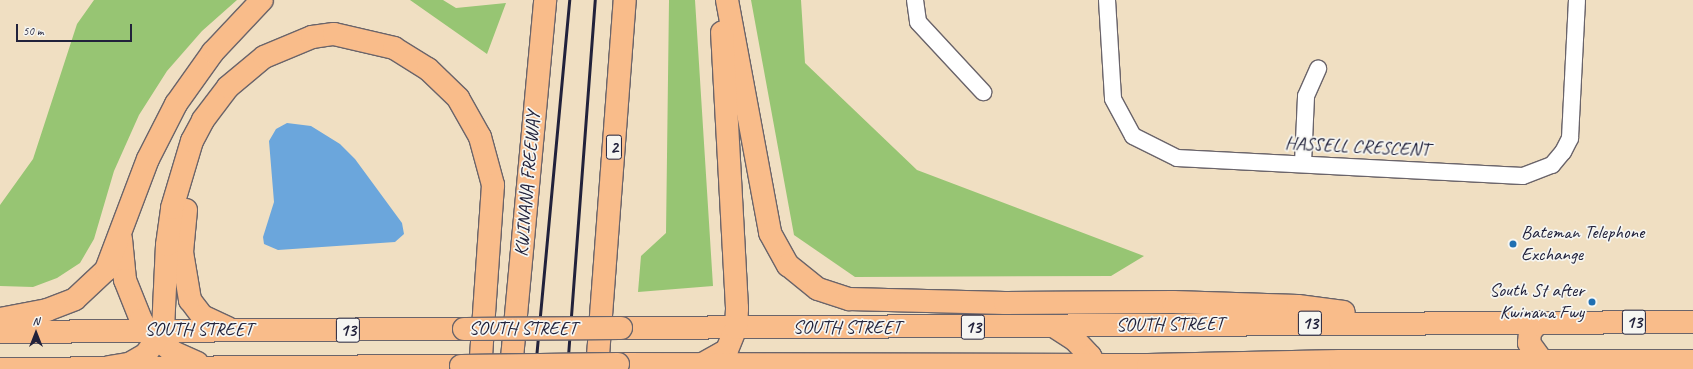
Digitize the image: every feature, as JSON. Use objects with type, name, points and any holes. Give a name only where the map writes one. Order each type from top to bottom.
[{"type":"highway","points":[[0,319],[47,310],[82,294],[106,270],[121,236],[148,160],[176,104],[213,52],[262,0]]},
{"type":"highway","name":"KWINANA FREEWAY","points":[[511,369],[545,0]]},
{"type":"highway","name":"2","points":[[596,369],[625,0]]},
{"type":"highway","points":[[701,364],[727,350],[736,328],[737,308],[720,0]]},
{"type":"highway","points":[[727,0],[770,233],[788,266],[818,289],[849,299],[1005,303],[1173,302],[1298,306],[1428,322]]},
{"type":"highway","points":[[109,367],[129,364],[142,357],[157,334],[172,208],[192,141],[214,104],[228,87],[264,57],[312,37],[334,34],[394,48],[428,69],[444,82],[470,116],[487,160],[493,186],[487,294],[471,367]]},
{"type":"highway","points":[[214,104],[197,155],[187,203],[182,252],[190,300],[202,316],[233,330]]},
{"type":"highway","points":[[121,236],[128,290],[157,334],[173,352],[205,366]]},
{"type":"highway","name":"SOUTH STREET","points":[[0,332],[157,334],[233,330],[1055,327],[1428,322],[1693,322]]},
{"type":"highway","points":[[1539,322],[1530,332],[1529,344],[1542,361]]},
{"type":"highway","points":[[1055,327],[1076,340],[1096,367]]},
{"type":"highway","points":[[1315,369],[1340,361]]},
{"type":"highway","name":"SOUTH STREET","points":[[0,369],[205,366],[471,367],[618,364],[1096,367],[1340,361],[1693,361]]},
{"type":"street","points":[[915,0],[918,22],[983,92]]},
{"type":"street","name":"HASSELL CRESCENT","points":[[1107,0],[1112,99],[1133,136],[1177,158],[1303,163],[1523,176],[1552,165],[1563,152],[1570,138],[1577,0]]},
{"type":"street","points":[[1303,163],[1306,96],[1318,69]]},
{"type":"green space","points":[[94,0],[237,0],[202,31],[167,71],[139,115],[114,171],[94,239],[80,263],[57,278],[33,287],[0,286],[0,205],[33,159],[77,24]]},
{"type":"green space","points":[[410,0],[443,0],[456,8],[506,3],[487,54]]},
{"type":"green space","points":[[669,0],[695,0],[713,286],[638,292],[641,256],[666,233]]},
{"type":"green space","points":[[751,0],[801,0],[805,63],[917,170],[1144,256],[1111,276],[855,277],[794,235]]},
{"type":"water","points":[[287,123],[311,126],[340,144],[355,159],[402,223],[404,234],[395,242],[278,250],[264,244],[263,237],[274,202],[269,141],[276,129]]},
{"type":"railway","points":[[535,369],[569,0]]},
{"type":"railway","points":[[567,369],[595,0]]},
{"type":"place","name":"Bateman Telephone Exchange","points":[[1513,244]]},
{"type":"place","name":"South St after Kwinana Fwy","points":[[1592,302]]}]
